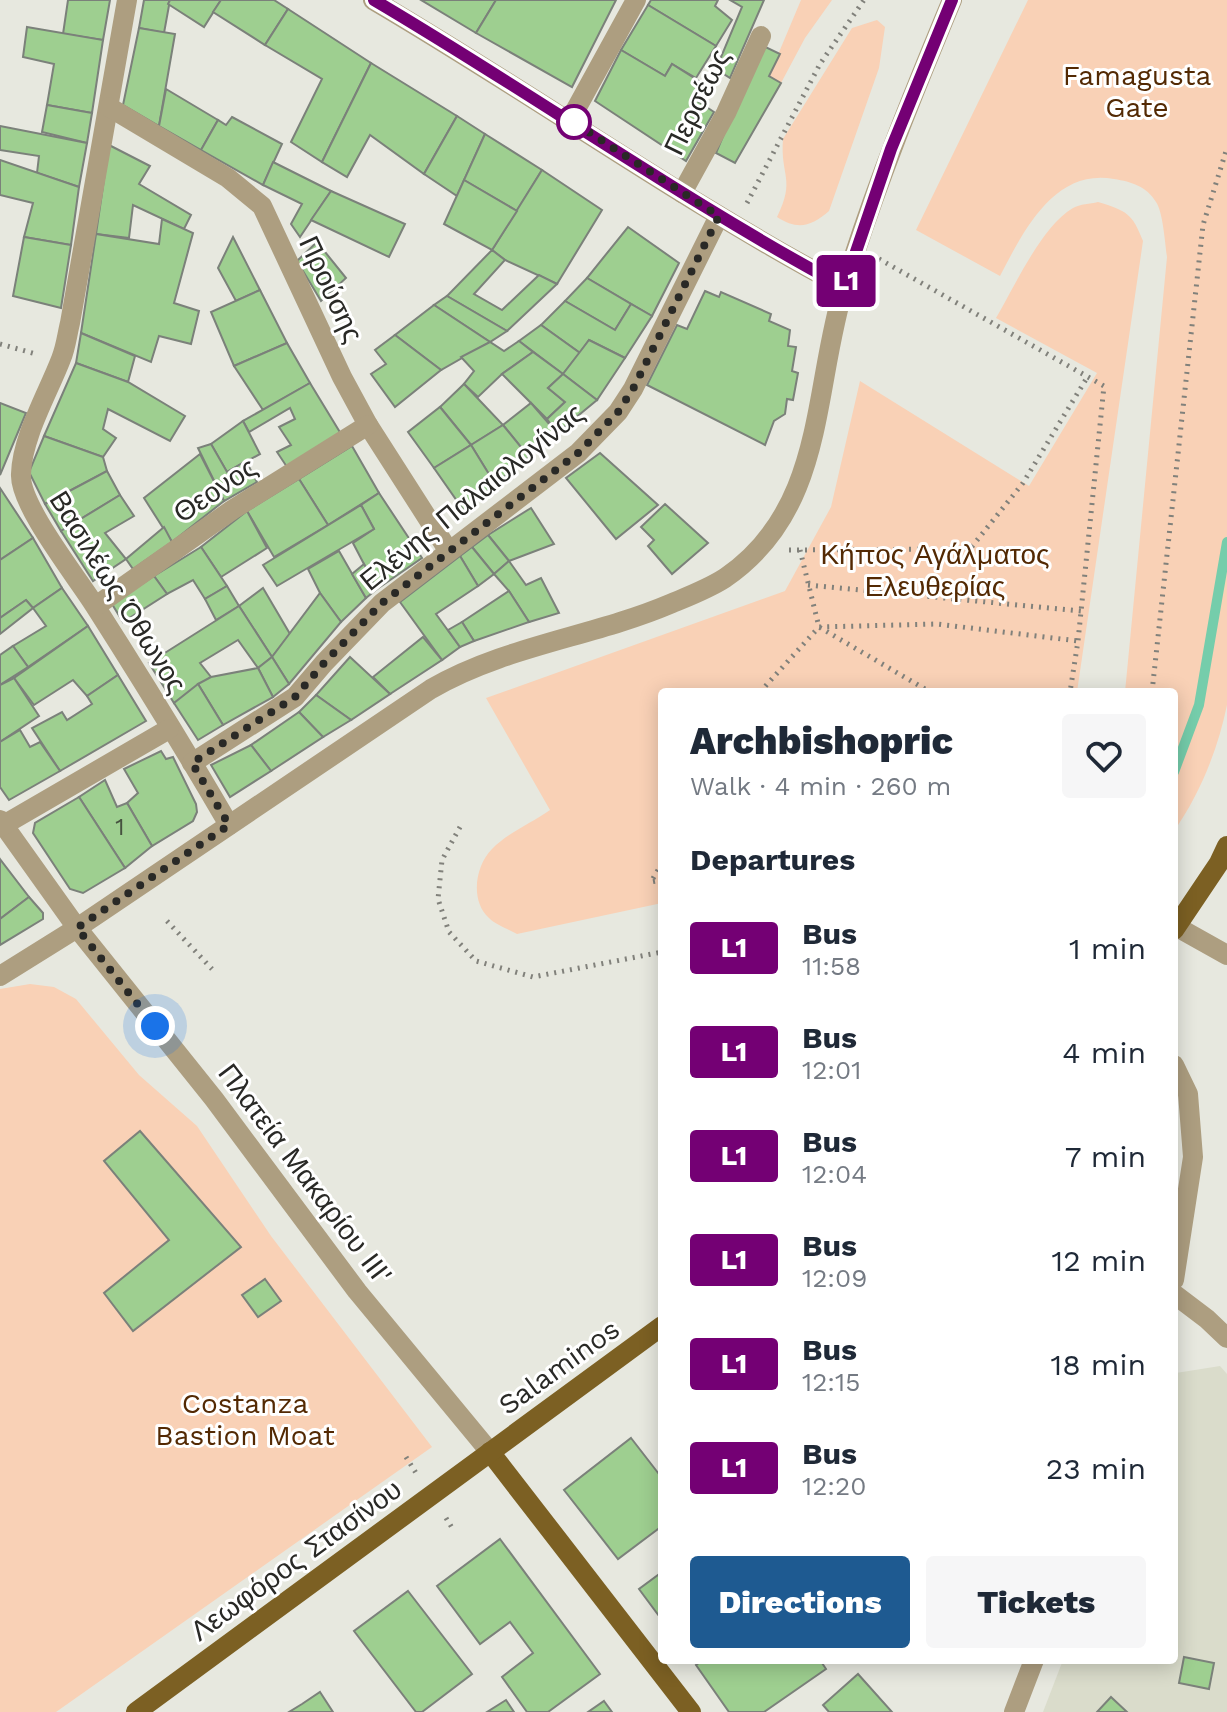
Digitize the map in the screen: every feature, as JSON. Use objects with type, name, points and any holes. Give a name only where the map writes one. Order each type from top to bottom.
[{"type":"main road","points":[[1178,924],[1227,846]]},
{"type":"main road","name":"Salaminos","points":[[490,1452],[658,1329]]},
{"type":"main road","points":[[490,1452],[691,1712]]},
{"type":"main road","name":"Λεωφόρος Στασίνου","points":[[136,1712],[490,1452]]},
{"type":"street","name":"Βασιλέως Όθωνος","points":[[127,0],[70,323],[20,476],[39,521],[96,606],[229,825]]},
{"type":"street","points":[[373,0],[570,120],[719,216],[844,287]]},
{"type":"street","points":[[570,120],[636,0]]},
{"type":"street","points":[[0,976],[77,928],[457,674],[493,660],[652,612],[707,589],[734,571],[758,549],[788,511],[799,486],[821,403],[844,287],[891,149],[952,0]]},
{"type":"street","name":"Περσέως","points":[[682,193],[726,113],[761,36]]},
{"type":"street","name":"Προύσης","points":[[109,107],[228,178],[262,206],[342,377],[368,425],[448,550]]},
{"type":"street","name":"Ελένης Παλαιολογίνας","points":[[192,763],[295,697],[382,603],[578,453],[618,412],[633,389],[719,216]]},
{"type":"street","name":"Θεονος","points":[[96,606],[232,510],[368,425]]},
{"type":"street","points":[[1,824],[169,729]]},
{"type":"street","name":"Πλατεία Μακαρίου ΙΙΙ'","points":[[1,824],[77,928],[214,1099],[357,1291],[490,1452]]},
{"type":"street","points":[[1178,930],[1227,955]]},
{"type":"street","points":[[1178,1073],[1188,1094],[1193,1157],[1178,1254]]},
{"type":"street","points":[[1178,1297],[1227,1338]]},
{"type":"street","points":[[1014,1712],[1032,1664]]},
{"type":"path","points":[[746,204],[820,64],[864,0]]},
{"type":"path","points":[[1152,688],[1203,225],[1227,148]]},
{"type":"path","points":[[879,259],[1104,386],[1071,688]]},
{"type":"path","points":[[0,344],[37,354],[59,364]]},
{"type":"path","points":[[758,549],[970,549],[1023,483],[1088,376]]},
{"type":"path","points":[[800,550],[819,627],[923,688]]},
{"type":"path","points":[[808,585],[1081,611]]},
{"type":"path","points":[[764,688],[819,627],[937,624],[1078,641]]},
{"type":"path","points":[[460,827],[442,860],[438,899],[449,932],[476,961],[533,977],[658,953]]},
{"type":"path","points":[[658,870],[651,882],[658,881]]},
{"type":"path","points":[[167,921],[212,969]]},
{"type":"shaded area","points":[[1220,1366],[1227,1374],[1227,1712],[1043,1712],[1061,1664],[1178,1664],[1178,1373]]},
{"type":"green space","points":[[801,0],[832,0],[805,38],[781,83],[769,76]]},
{"type":"green space","name":"Famagusta Gate","points":[[1028,0],[1227,0],[1227,705],[1207,771],[1178,825],[1178,688],[1125,688],[1167,257],[1158,207],[1148,192],[1127,182],[1093,178],[1074,183],[1058,193],[1030,223],[1000,276],[916,230]]},
{"type":"green space","points":[[877,20],[885,27],[879,68],[829,211],[804,225],[784,221],[777,217],[786,194],[783,139],[852,28]]},
{"type":"green space","name":"Κήπος Αγάλματος Ελευθερίας","points":[[1098,202],[1127,214],[1143,241],[1078,688],[658,688],[658,904],[517,934],[492,920],[483,911],[477,893],[479,874],[486,856],[498,843],[550,810],[486,698],[785,591],[831,507],[860,381],[1029,486],[1097,373],[996,318],[1050,229],[1073,208]]},
{"type":"green space","name":"Costanza Bastion Moat","points":[[30,984],[54,987],[76,999],[139,1075],[197,1126],[271,1236],[432,1447],[56,1712],[0,1712],[0,989]]},
{"type":"building","points":[[68,0],[110,0],[103,40],[63,34]]},
{"type":"building","points":[[144,0],[170,0],[164,33],[139,28]]},
{"type":"building","points":[[170,0],[221,0],[204,27],[168,4]]},
{"type":"building","points":[[221,0],[274,0],[288,9],[265,45],[213,12]]},
{"type":"building","points":[[421,0],[496,0],[476,33]]},
{"type":"building","points":[[496,0],[616,0],[572,87],[476,33]]},
{"type":"building","points":[[651,0],[718,0],[715,6],[732,20],[716,46],[648,5]]},
{"type":"building","points":[[730,0],[764,0],[730,78],[716,69],[742,7]]},
{"type":"building","points":[[648,5],[716,46],[696,78],[672,64],[665,76],[621,50]]},
{"type":"building","points":[[288,9],[371,63],[322,162],[291,142],[322,79],[265,45]]},
{"type":"building","points":[[27,27],[103,40],[92,113],[47,105],[54,64],[23,57]]},
{"type":"building","points":[[139,28],[175,34],[159,126],[123,105]]},
{"type":"building","points":[[761,45],[780,54],[769,76],[781,83],[735,163],[716,153]]},
{"type":"building","points":[[621,50],[665,76],[672,64],[702,83],[693,98],[714,112],[686,161],[595,101]]},
{"type":"building","points":[[371,63],[457,116],[424,174],[370,135],[347,177],[322,162]]},
{"type":"building","points":[[166,89],[218,120],[201,150],[159,126]]},
{"type":"building","points":[[47,105],[92,113],[87,143],[42,132]]},
{"type":"building","points":[[457,116],[485,134],[457,196],[424,174]]},
{"type":"building","points":[[232,117],[282,144],[263,185],[201,150],[218,120],[226,125]]},
{"type":"building","points":[[0,126],[87,143],[79,187],[37,173],[39,156],[0,150]]},
{"type":"building","points":[[485,134],[542,170],[517,211],[464,180]]},
{"type":"building","points":[[109,145],[150,166],[139,184],[191,215],[184,229],[133,205],[129,238],[96,234]]},
{"type":"building","points":[[0,160],[79,187],[71,245],[24,237],[33,203],[0,195]]},
{"type":"building","points":[[273,162],[331,191],[300,237],[291,224],[302,204],[263,185]]},
{"type":"building","points":[[542,170],[602,210],[557,284],[505,260],[492,250]]},
{"type":"building","points":[[464,180],[517,211],[492,250],[444,224]]},
{"type":"building","points":[[331,191],[405,224],[389,257],[311,220]]},
{"type":"building","points":[[162,219],[193,233],[174,303],[199,311],[191,344],[159,336],[151,362],[81,333],[96,234],[159,244]]},
{"type":"building","points":[[628,227],[679,263],[652,316],[587,278]]},
{"type":"building","points":[[24,237],[71,245],[61,308],[13,296]]},
{"type":"building","points":[[233,237],[260,290],[236,301],[218,268]]},
{"type":"building","points":[[317,242],[346,278],[321,301],[297,261]]},
{"type":"building","points":[[492,250],[505,260],[474,294],[502,310],[539,275],[557,284],[507,331],[447,296]]},
{"type":"building","points":[[587,278],[631,304],[615,330],[565,301]]},
{"type":"building","points":[[260,290],[287,343],[234,366],[211,312]]},
{"type":"building","points":[[705,291],[719,297],[721,292],[771,314],[769,321],[790,330],[788,346],[796,347],[792,371],[798,373],[793,400],[787,399],[785,414],[774,421],[765,445],[647,385],[677,325],[687,329]]},
{"type":"building","points":[[447,296],[507,331],[490,342],[434,305]]},
{"type":"building","points":[[565,301],[615,330],[631,304],[652,316],[625,358],[589,340],[580,353],[541,325]]},
{"type":"building","points":[[434,305],[490,342],[441,370],[395,335]]},
{"type":"building","points":[[541,325],[580,353],[563,374],[519,341]]},
{"type":"building","points":[[81,333],[135,356],[128,382],[76,363]]},
{"type":"building","points":[[395,335],[441,370],[395,407],[371,374],[386,364],[375,350]]},
{"type":"building","points":[[589,340],[625,358],[597,400],[563,374]]},
{"type":"building","points":[[519,341],[533,352],[502,374],[478,397],[464,384],[474,371],[461,357],[490,342],[504,351]]},
{"type":"building","points":[[287,343],[310,383],[263,410],[234,366]]},
{"type":"building","points":[[533,352],[563,374],[548,388],[565,402],[547,419],[502,374]]},
{"type":"building","points":[[76,363],[128,382],[185,416],[170,441],[108,409],[103,429],[116,438],[103,457],[44,436]]},
{"type":"building","points":[[563,374],[597,400],[557,433],[547,419],[565,402],[548,388]]},
{"type":"building","points":[[310,383],[341,434],[287,467],[277,452],[291,445],[279,427],[295,419],[290,408],[249,432],[243,421]]},
{"type":"building","points":[[464,384],[503,425],[471,445],[440,407]]},
{"type":"building","points":[[0,403],[26,413],[0,475]]},
{"type":"building","points":[[531,403],[557,433],[529,457],[503,425]]},
{"type":"building","points":[[440,407],[471,445],[434,468],[408,432]]},
{"type":"building","points":[[243,421],[260,454],[227,472],[211,444]]},
{"type":"building","points":[[503,425],[529,457],[495,484],[471,445]]},
{"type":"building","points":[[44,436],[103,457],[107,471],[45,504],[29,472]]},
{"type":"building","points":[[211,444],[227,472],[246,461],[257,482],[224,501],[198,448]]},
{"type":"building","points":[[471,445],[495,484],[464,511],[434,468]]},
{"type":"building","points":[[352,446],[379,493],[328,525],[299,479]]},
{"type":"building","points":[[600,453],[658,505],[616,539],[566,478]]},
{"type":"building","points":[[200,454],[224,501],[172,542],[144,498]]},
{"type":"building","points":[[107,471],[120,495],[61,531],[45,504]]},
{"type":"building","points":[[299,479],[328,525],[274,557],[247,511]]},
{"type":"building","points":[[0,488],[33,538],[0,560]]},
{"type":"building","points":[[379,493],[422,558],[377,589],[353,543],[374,529],[361,505]]},
{"type":"building","points":[[120,495],[134,516],[105,533],[126,559],[93,581],[61,531]]},
{"type":"building","points":[[665,504],[708,543],[672,574],[648,546],[654,540],[641,527]]},
{"type":"building","points":[[361,505],[374,529],[277,586],[263,565]]},
{"type":"building","points":[[531,508],[554,544],[509,561],[488,535]]},
{"type":"building","points":[[247,511],[267,548],[221,577],[201,547]]},
{"type":"building","points":[[164,527],[172,542],[133,569],[126,559]]},
{"type":"building","points":[[488,535],[509,561],[494,574],[472,547]]},
{"type":"building","points":[[33,538],[62,588],[33,608],[26,600],[0,618],[0,560]]},
{"type":"building","points":[[201,547],[227,586],[205,599],[193,580],[167,594],[154,576]]},
{"type":"building","points":[[472,547],[494,574],[478,586],[460,556]]},
{"type":"building","points":[[339,551],[366,598],[341,622],[320,593],[308,569]]},
{"type":"building","points":[[460,556],[478,586],[436,614],[460,647],[442,660],[400,602]]},
{"type":"building","points":[[509,561],[526,585],[541,578],[559,613],[529,622],[494,574]]},
{"type":"building","points":[[364,564],[377,589],[366,598],[352,574]]},
{"type":"building","points":[[154,576],[167,594],[123,622],[112,604]]},
{"type":"building","points":[[227,586],[239,606],[216,620],[205,599]]},
{"type":"building","points":[[62,588],[88,626],[28,667],[13,646],[46,626],[33,608]]},
{"type":"building","points":[[263,588],[290,634],[272,657],[239,606]]},
{"type":"building","points":[[509,591],[529,622],[474,641],[462,622]]},
{"type":"building","points":[[320,593],[341,622],[289,684],[272,657]]},
{"type":"building","points":[[26,600],[33,608],[0,634],[0,618]]},
{"type":"building","points":[[239,606],[272,657],[258,668],[238,640],[200,663],[211,677],[174,703],[149,663]]},
{"type":"building","points":[[462,622],[474,641],[460,647],[448,630]]},
{"type":"building","points":[[88,626],[118,675],[87,696],[73,680],[34,705],[14,678]]},
{"type":"building","points":[[423,637],[442,660],[390,694],[373,677]]},
{"type":"building","points":[[13,646],[28,667],[0,685],[0,655]]},
{"type":"building","points":[[272,657],[289,684],[273,697],[258,668]]},
{"type":"building","points":[[350,657],[390,694],[351,720],[316,695]]},
{"type":"building","points":[[258,668],[273,697],[223,725],[198,684],[211,677]]},
{"type":"building","points":[[118,675],[146,721],[60,771],[32,728],[62,712],[67,720],[92,704],[87,696]]},
{"type":"building","points":[[14,678],[39,716],[0,742],[0,685]]},
{"type":"building","points":[[198,684],[223,725],[198,740],[174,703]]},
{"type":"building","points":[[316,695],[351,720],[323,737],[299,712]]},
{"type":"building","points":[[299,712],[323,737],[271,771],[251,745]]},
{"type":"building","points":[[20,730],[30,747],[40,742],[60,771],[9,800],[0,787],[0,742]]},
{"type":"building","points":[[251,745],[271,771],[230,797],[211,765]]},
{"type":"building","points":[[161,751],[166,759],[173,757],[197,812],[193,821],[152,846],[127,803],[138,793],[124,769]]},
{"type":"building","points":[[105,780],[117,807],[127,803],[152,846],[125,868],[79,797]]},
{"type":"building","points":[[79,797],[125,868],[83,893],[70,889],[33,833],[35,823]]},
{"type":"building","points":[[0,859],[29,897],[0,919]]},
{"type":"building","points":[[29,897],[43,913],[43,919],[0,945],[0,919]]},
{"type":"building","points":[[140,1131],[241,1247],[133,1331],[104,1293],[169,1240],[104,1161]]},
{"type":"building","points":[[265,1279],[281,1301],[258,1317],[242,1295]]},
{"type":"building","points":[[631,1438],[658,1473],[658,1529],[618,1559],[564,1490]]},
{"type":"building","points":[[500,1539],[600,1674],[548,1712],[527,1712],[502,1677],[533,1653],[510,1622],[480,1644],[437,1586]]},
{"type":"building","points":[[658,1575],[658,1615],[639,1589]]},
{"type":"building","points":[[408,1591],[472,1674],[422,1712],[416,1712],[354,1631]]},
{"type":"building","points":[[1184,1657],[1214,1663],[1209,1689],[1179,1683]]},
{"type":"building","points":[[823,1664],[826,1669],[764,1712],[729,1712],[696,1665]]},
{"type":"building","points":[[858,1674],[892,1712],[829,1712],[823,1705]]},
{"type":"building","points":[[320,1692],[333,1712],[289,1712],[302,1704]]},
{"type":"building","points":[[1111,1697],[1127,1712],[1097,1712]]},
{"type":"building","points":[[506,1700],[514,1712],[487,1712]]},
{"type":"building","points":[[604,1701],[612,1712],[588,1712]]},
{"type":"waterway","points":[[1178,761],[1199,705],[1227,542]]},
{"type":"bus line","name":"L1","points":[[374,0],[719,216],[844,287],[891,149],[952,0]]},
{"type":"route","points":[[155,1026],[77,928],[229,825],[192,763],[295,697],[382,603],[578,453],[602,430],[633,389],[719,216],[570,120],[574,122]]}]
